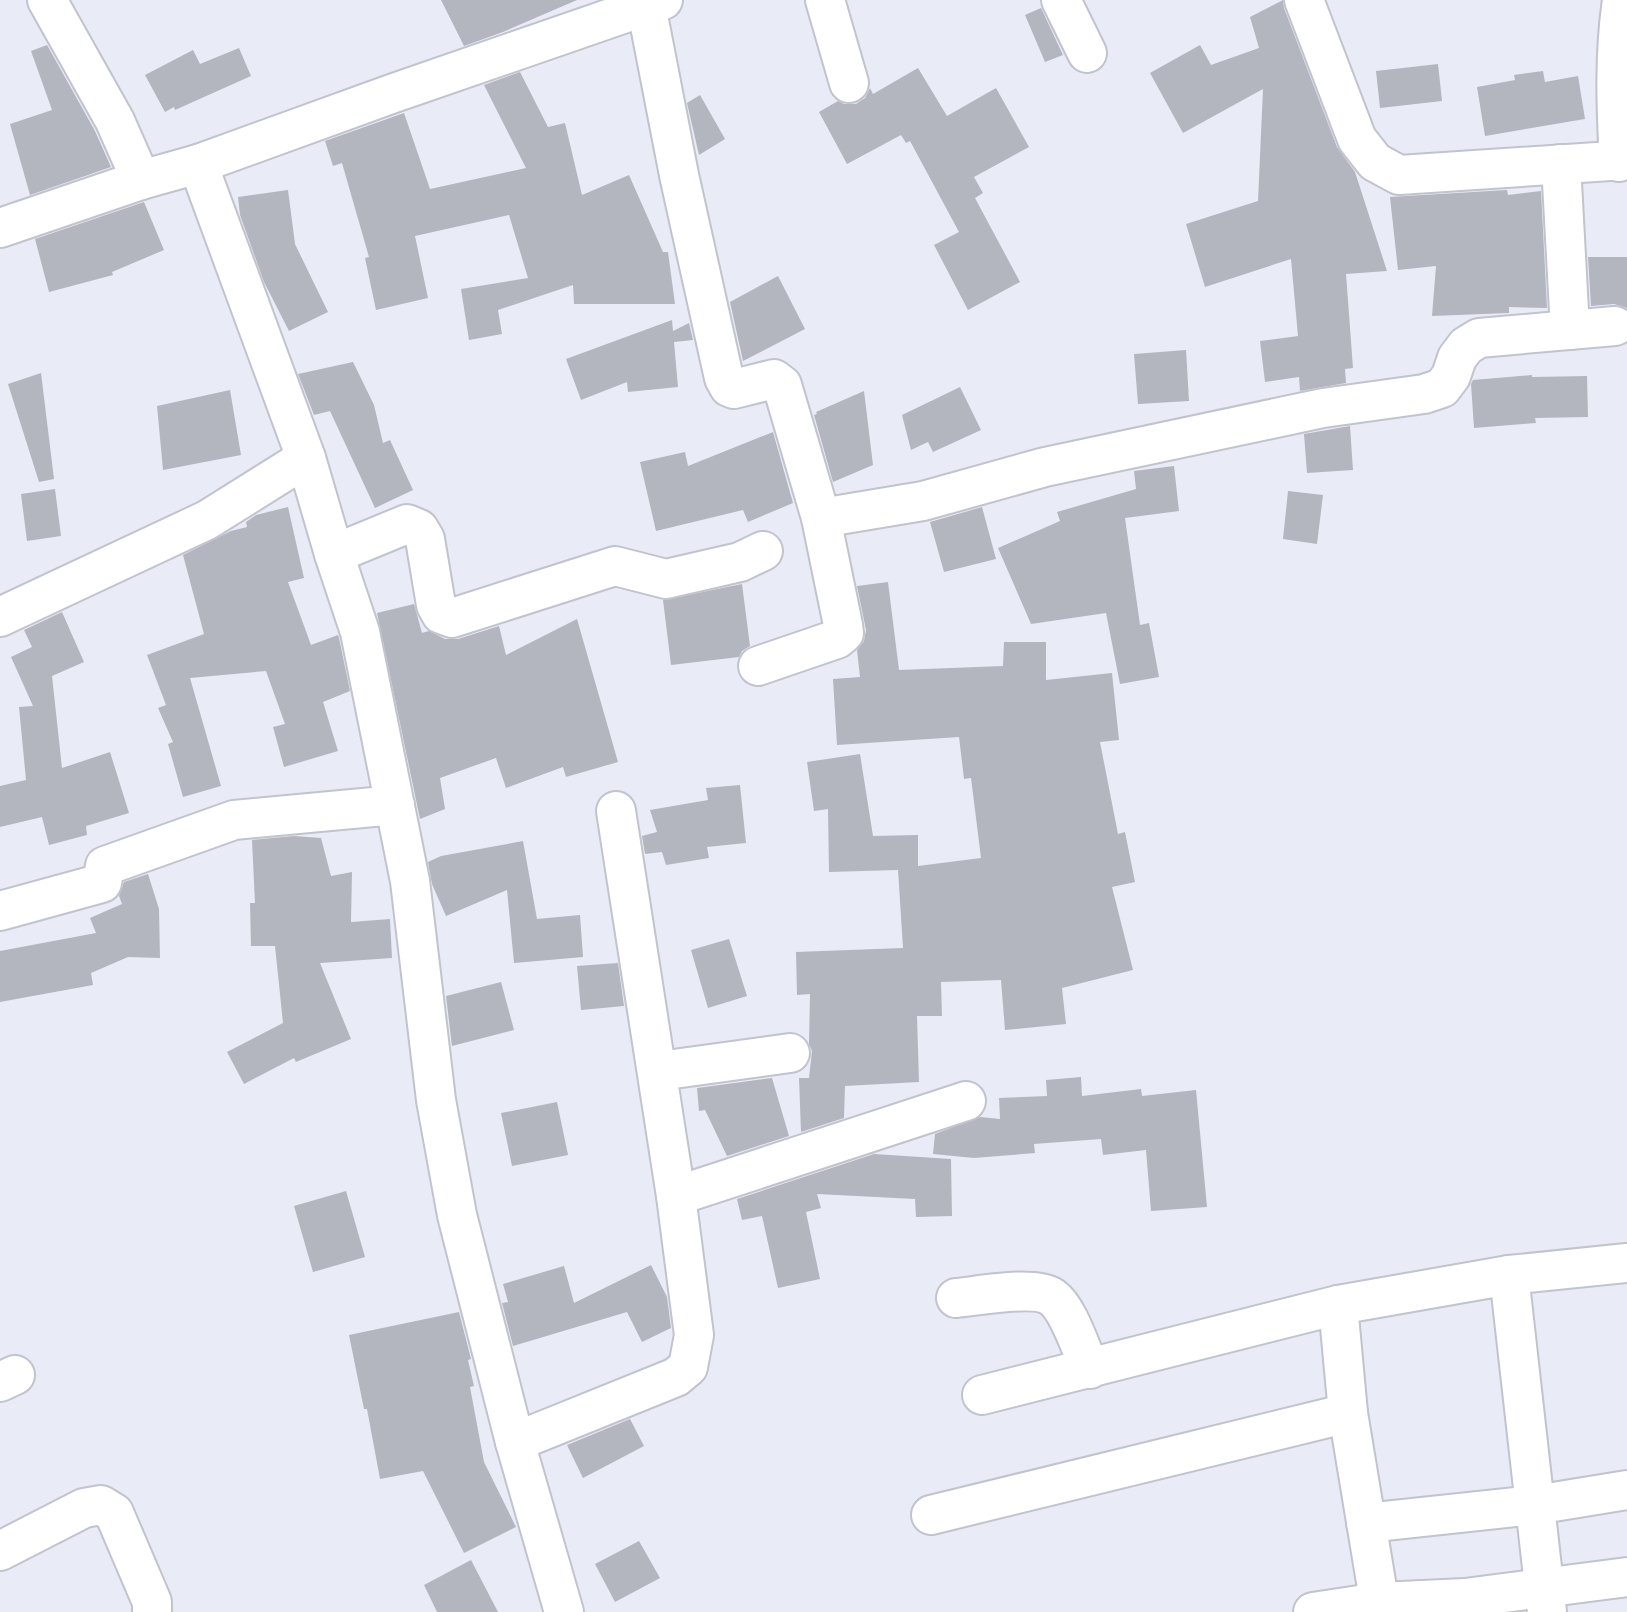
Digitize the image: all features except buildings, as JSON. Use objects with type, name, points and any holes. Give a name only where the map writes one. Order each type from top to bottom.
[{"type":"street","points":[[825,0],[849,83]]},
{"type":"street","points":[[1061,0],[1087,53]]},
{"type":"street","points":[[1304,0],[1357,139],[1375,162],[1399,175],[1623,161],[1615,86],[1622,0]]},
{"type":"street","points":[[0,228],[141,180],[198,164],[652,2],[679,176],[724,378],[729,387],[734,389],[774,379],[782,385],[821,518],[844,633],[838,639],[758,666]]},
{"type":"street","points":[[58,4],[141,180]]},
{"type":"street","points":[[198,164],[306,458],[360,632],[410,881],[436,1100],[457,1215],[515,1442],[564,1612]]},
{"type":"street","points":[[1561,164],[1570,330]]},
{"type":"street","points":[[821,518],[923,501],[1045,467],[1323,408],[1423,394],[1442,387],[1451,376],[1457,358],[1466,346],[1479,338],[1615,326]]},
{"type":"street","points":[[0,617],[207,520],[306,458]]},
{"type":"street","points":[[334,554],[407,524],[419,529],[425,539],[436,606],[441,614],[452,618],[615,566],[666,579],[740,562],[763,551]]},
{"type":"street","points":[[0,911],[102,883],[105,866],[234,820],[395,805]]},
{"type":"street","points":[[515,1442],[676,1377],[688,1367],[694,1335],[659,1071],[616,811]]},
{"type":"street","points":[[659,1071],[790,1053]]},
{"type":"street","points":[[676,1196],[966,1101]]},
{"type":"street","points":[[982,1395],[1338,1306],[1509,1275],[1627,1263]]},
{"type":"street","points":[[1509,1275],[1545,1600]]},
{"type":"street","points":[[956,1298],[1034,1291],[1052,1297],[1064,1311],[1090,1368]]},
{"type":"street","points":[[1338,1306],[1348,1413],[1380,1607]]},
{"type":"street","points":[[931,1516],[1348,1413]]},
{"type":"street","points":[[1366,1523],[1535,1505],[1627,1490]]},
{"type":"street","points":[[0,1551],[84,1508],[101,1506],[114,1513],[152,1602],[152,1612]]},
{"type":"street","points":[[1313,1612],[1465,1598],[1545,1600],[1627,1577]]}]
